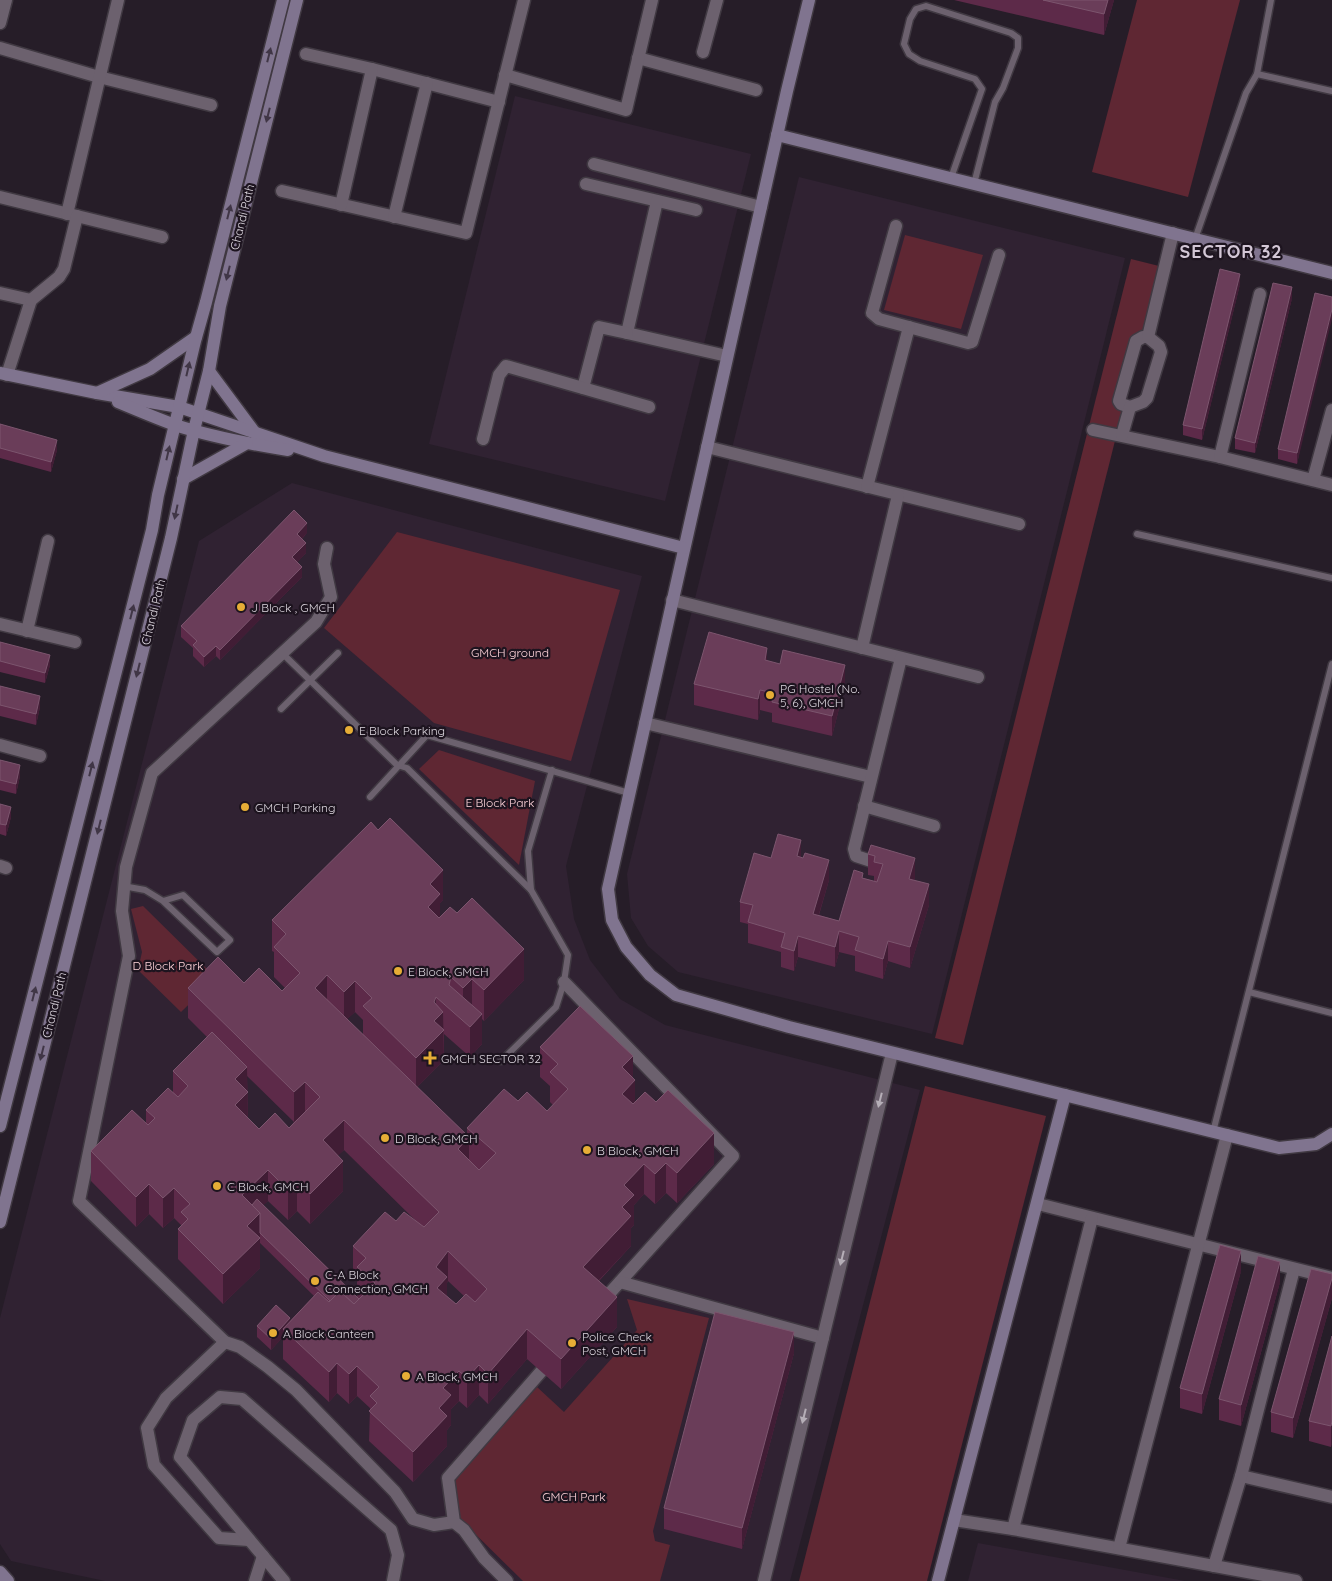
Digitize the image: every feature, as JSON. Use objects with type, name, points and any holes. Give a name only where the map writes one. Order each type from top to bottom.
[{"type":"street","points":[[0,23],[6,0]]},
{"type":"street","points":[[118,0],[99,77],[72,215],[64,269],[59,278],[31,300],[3,374],[97,394],[179,407],[324,456],[684,548]]},
{"type":"street","name":"Chandi Path","points":[[0,1126],[152,530],[174,425],[282,0]]},
{"type":"street","name":"Chandi Path","points":[[0,1222],[171,538],[194,430],[209,371],[220,306],[297,0]]},
{"type":"street","points":[[282,191],[466,234],[524,0]]},
{"type":"street","points":[[505,75],[626,110],[652,0]]},
{"type":"street","points":[[703,52],[717,0]]},
{"type":"street","points":[[809,0],[608,889],[612,920],[626,947],[650,975],[676,995],[789,1027],[1279,1148],[1316,1144],[1332,1134]]},
{"type":"street","points":[[0,48],[99,77],[211,105]]},
{"type":"street","points":[[306,54],[499,102]]},
{"type":"street","points":[[638,58],[756,90]]},
{"type":"street","points":[[341,205],[372,69]]},
{"type":"street","points":[[394,217],[427,83]]},
{"type":"street","points":[[777,135],[1332,273]]},
{"type":"street","points":[[594,164],[761,207]]},
{"type":"street","points":[[586,184],[696,210]]},
{"type":"street","points":[[0,197],[162,237]]},
{"type":"street","points":[[627,333],[657,200]]},
{"type":"street","points":[[896,226],[872,313],[879,319],[968,343],[972,342],[999,255]]},
{"type":"street","points":[[1148,338],[1173,233]]},
{"type":"street","points":[[0,293],[31,300]]},
{"type":"street","points":[[1220,457],[1260,294]]},
{"type":"street","points":[[582,388],[599,327],[727,356]]},
{"type":"street","points":[[866,487],[909,327]]},
{"type":"street","points":[[97,394],[150,369],[196,337]]},
{"type":"street","points":[[1143,337],[1148,338],[1159,346],[1160,352],[1147,398],[1143,402],[1130,407],[1121,404],[1119,401],[1136,341],[1143,337]]},
{"type":"street","points":[[483,439],[499,374],[506,366],[649,406]]},
{"type":"street","points":[[209,371],[255,433]]},
{"type":"street","points":[[97,394],[174,425],[247,443],[324,456]]},
{"type":"street","points":[[1122,436],[1130,407]]},
{"type":"street","points":[[1313,480],[1332,410]]},
{"type":"street","points":[[1093,430],[1220,457],[1332,485]]},
{"type":"street","points":[[183,479],[247,443]]},
{"type":"street","points":[[707,447],[1019,524]]},
{"type":"street","points":[[862,648],[898,495]]},
{"type":"street","points":[[27,630],[48,541]]},
{"type":"street","points":[[327,548],[324,564],[331,597],[316,622],[152,773],[126,867],[122,911],[129,956],[79,1201],[225,1342],[240,1347],[296,1390],[396,1492],[413,1518],[434,1525],[454,1522]]},
{"type":"street","points":[[672,600],[978,677]]},
{"type":"street","points":[[0,624],[75,642]]},
{"type":"street","points":[[896,868],[856,856],[854,849],[901,658]]},
{"type":"street","points":[[645,723],[871,777]]},
{"type":"street","points":[[0,746],[40,756]]},
{"type":"street","points":[[864,806],[934,826]]},
{"type":"street","points":[[564,982],[733,1156],[594,1311]]},
{"type":"street","points":[[764,1581],[892,1052]]},
{"type":"street","points":[[938,1581],[1066,1096]]},
{"type":"street","points":[[1119,1548],[1227,1135]]},
{"type":"street","points":[[1038,1204],[1332,1278]]},
{"type":"street","points":[[1013,1529],[1092,1218]]},
{"type":"street","points":[[1214,1566],[1241,1476],[1294,1269]]},
{"type":"street","points":[[620,1282],[823,1338]]},
{"type":"street","points":[[225,1342],[166,1398],[147,1428],[154,1465],[220,1538],[249,1540]]},
{"type":"street","points":[[507,1581],[484,1558],[464,1530],[454,1522],[448,1478],[562,1347]]},
{"type":"street","points":[[284,1581],[180,1457],[193,1420],[220,1397],[242,1399],[391,1530],[398,1555],[393,1581]]},
{"type":"street","points":[[1241,1476],[1331,1494]]},
{"type":"street","points":[[954,1520],[1296,1581]]},
{"type":"street","points":[[255,1581],[263,1556]]},
{"type":"street","points":[[0,1572],[8,1581]]},
{"type":"lane","points":[[1195,239],[1246,93],[1257,74],[1271,0]]},
{"type":"lane","points":[[950,178],[982,89],[975,79],[920,62],[909,54],[904,44],[910,19],[916,9],[926,6],[1011,32],[1018,38],[1018,48],[995,102],[974,184]]},
{"type":"lane","points":[[1257,74],[1332,91]]},
{"type":"lane","points":[[1137,534],[1332,578]]},
{"type":"lane","points":[[282,653],[398,766],[408,768],[531,890],[568,955],[564,982],[556,1006],[501,1061]]},
{"type":"lane","points":[[281,709],[338,653]]},
{"type":"lane","points":[[1213,1132],[1332,664]]},
{"type":"lane","points":[[370,797],[427,735],[629,793]]},
{"type":"lane","points":[[531,890],[528,851],[552,770]]},
{"type":"lane","points":[[123,886],[144,890],[163,901],[217,952],[230,940],[182,895],[163,901]]},
{"type":"lane","points":[[1249,992],[1332,1013]]},
{"type":"shaded area","points":[[515,96],[751,154],[665,501],[429,444]]},
{"type":"shaded area","points":[[799,177],[1125,258],[932,1034],[678,972],[648,946],[631,918],[627,874]]},
{"type":"shaded area","name":"GMCH SECTOR 32","points":[[292,483],[642,576],[566,866],[574,919],[590,960],[620,999],[665,1025],[920,1090],[790,1581],[105,1581],[11,1561],[0,1544],[0,1318],[199,541]]},
{"type":"shaded area","points":[[978,1543],[1185,1581],[968,1581]]},
{"type":"green space","points":[[1137,0],[1240,0],[1188,197],[1092,172]]},
{"type":"green space","points":[[905,235],[983,255],[961,329],[884,310]]},
{"type":"green space","points":[[1131,259],[1159,266],[963,1045],[935,1038]]},
{"type":"green space","name":"GMCH ground","points":[[397,532],[620,590],[571,761],[434,723],[324,628]]},
{"type":"green space","name":"E Block Park","points":[[439,750],[535,781],[519,865],[419,769]]},
{"type":"green space","name":"D Block Park","points":[[143,906],[216,978],[181,1012],[138,970],[142,952],[131,909]]},
{"type":"green space","points":[[925,1086],[1046,1116],[927,1581],[799,1581]]},
{"type":"green space","name":"GMCH Park","points":[[627,1299],[709,1318],[653,1531],[655,1541],[670,1545],[660,1581],[523,1581],[460,1519],[455,1479],[537,1387],[564,1412],[637,1330]]},
{"type":"building","points":[[1043,0],[1108,0],[1104,14]]},
{"type":"building","points":[[1220,269],[1240,274],[1202,429],[1183,425]]},
{"type":"building","points":[[1273,283],[1292,287],[1255,443],[1235,438]]},
{"type":"building","points":[[1315,293],[1332,297],[1332,309],[1297,453],[1278,449]]},
{"type":"building","points":[[0,424],[57,440],[51,462],[0,448]]},
{"type":"building","name":"J Block , GMCH","points":[[294,510],[307,523],[297,534],[306,543],[292,557],[302,567],[220,650],[216,646],[204,657],[193,645],[197,641],[181,626]]},
{"type":"building","points":[[709,632],[767,648],[765,660],[780,664],[783,650],[845,665],[832,716],[772,702],[774,693],[760,690],[758,699],[694,684]]},
{"type":"building","points":[[0,642],[50,655],[45,673],[0,661]]},
{"type":"building","points":[[0,686],[40,696],[36,714],[0,705]]},
{"type":"building","points":[[0,760],[20,765],[16,784],[0,780]]},
{"type":"building","points":[[0,804],[11,807],[6,825],[0,824]]},
{"type":"building","points":[[390,818],[443,870],[430,884],[440,894],[428,907],[439,918],[450,907],[457,913],[472,898],[524,949],[484,990],[472,979],[463,988],[451,977],[449,985],[482,1014],[470,1027],[436,997],[434,1002],[443,1012],[434,1021],[444,1030],[416,1058],[363,1006],[372,998],[355,981],[344,992],[327,975],[315,988],[469,1137],[458,1149],[479,1170],[496,1153],[467,1128],[504,1089],[518,1101],[527,1092],[547,1111],[568,1089],[550,1072],[558,1064],[540,1047],[580,1006],[633,1056],[622,1067],[635,1080],[622,1094],[633,1104],[645,1092],[656,1102],[668,1090],[714,1133],[677,1173],[666,1163],[655,1174],[644,1164],[624,1185],[634,1195],[622,1207],[631,1216],[583,1267],[617,1297],[561,1359],[527,1329],[488,1374],[479,1365],[467,1378],[459,1371],[443,1388],[451,1395],[439,1408],[447,1416],[413,1452],[369,1411],[377,1403],[370,1396],[379,1387],[357,1366],[349,1374],[337,1363],[329,1372],[283,1329],[318,1292],[329,1302],[340,1291],[354,1304],[375,1283],[357,1267],[366,1258],[353,1246],[385,1212],[396,1221],[404,1212],[424,1227],[439,1212],[344,1120],[323,1140],[343,1161],[310,1194],[297,1181],[288,1190],[268,1170],[242,1195],[260,1213],[247,1226],[260,1238],[223,1274],[178,1229],[188,1219],[181,1212],[190,1204],[174,1188],[163,1198],[149,1184],[136,1197],[91,1151],[132,1110],[148,1125],[155,1118],[146,1110],[168,1088],[178,1097],[188,1086],[173,1071],[212,1032],[247,1067],[235,1079],[248,1092],[235,1105],[259,1129],[275,1113],[289,1128],[320,1097],[305,1082],[294,1092],[188,988],[218,957],[244,983],[259,968],[282,991],[300,973],[274,947],[286,934],[272,920],[371,822],[378,830]],"holes":[[[448,1251],[487,1289],[475,1302],[466,1294],[456,1304],[437,1288],[447,1277],[436,1267]]]},
{"type":"building","points":[[778,834],[801,840],[797,856],[803,858],[805,853],[829,860],[813,914],[839,921],[854,870],[863,873],[862,878],[877,882],[883,864],[874,862],[875,856],[868,854],[871,845],[915,858],[909,879],[929,884],[910,947],[888,941],[883,959],[855,950],[859,937],[839,931],[835,947],[798,936],[794,951],[781,947],[785,933],[748,922],[753,905],[740,902],[754,853],[771,858]]},
{"type":"building","points":[[257,1199],[359,1299],[354,1304],[340,1291],[330,1301],[260,1233],[260,1213],[252,1205]]},
{"type":"building","points":[[1220,1245],[1241,1251],[1202,1394],[1180,1388]]},
{"type":"building","points":[[1258,1256],[1280,1262],[1241,1405],[1219,1399]]},
{"type":"building","points":[[1311,1269],[1332,1274],[1332,1278],[1293,1418],[1271,1412]]},
{"type":"building","points":[[276,1305],[290,1318],[271,1339],[257,1326]]},
{"type":"building","points":[[715,1312],[794,1332],[742,1528],[664,1508]]},
{"type":"building","points":[[1332,1336],[1332,1421],[1331,1426],[1309,1421]]},
{"type":"place","name":"J Block , GMCH","points":[[241,607]]},
{"type":"place","name":"PG Hostel (No. 5, 6), GMCH","points":[[770,695]]},
{"type":"place","name":"E Block Parking","points":[[349,730]]},
{"type":"place","name":"GMCH Parking","points":[[245,807]]},
{"type":"place","name":"E Block, GMCH","points":[[398,971]]},
{"type":"place","name":"GMCH SECTOR 32","points":[[430,1058]]},
{"type":"place","name":"D Block, GMCH","points":[[385,1138]]},
{"type":"place","name":"B Block, GMCH","points":[[587,1150]]},
{"type":"place","name":"C Block, GMCH","points":[[217,1186]]},
{"type":"place","name":"C-A Block Connection, GMCH","points":[[315,1281]]},
{"type":"place","name":"A Block Canteen","points":[[273,1333]]},
{"type":"place","name":"Police Check Post, GMCH","points":[[572,1343]]},
{"type":"place","name":"A Block, GMCH","points":[[406,1376]]},
{"type":"district","name":"SECTOR 32","points":[[1231,251]]}]
